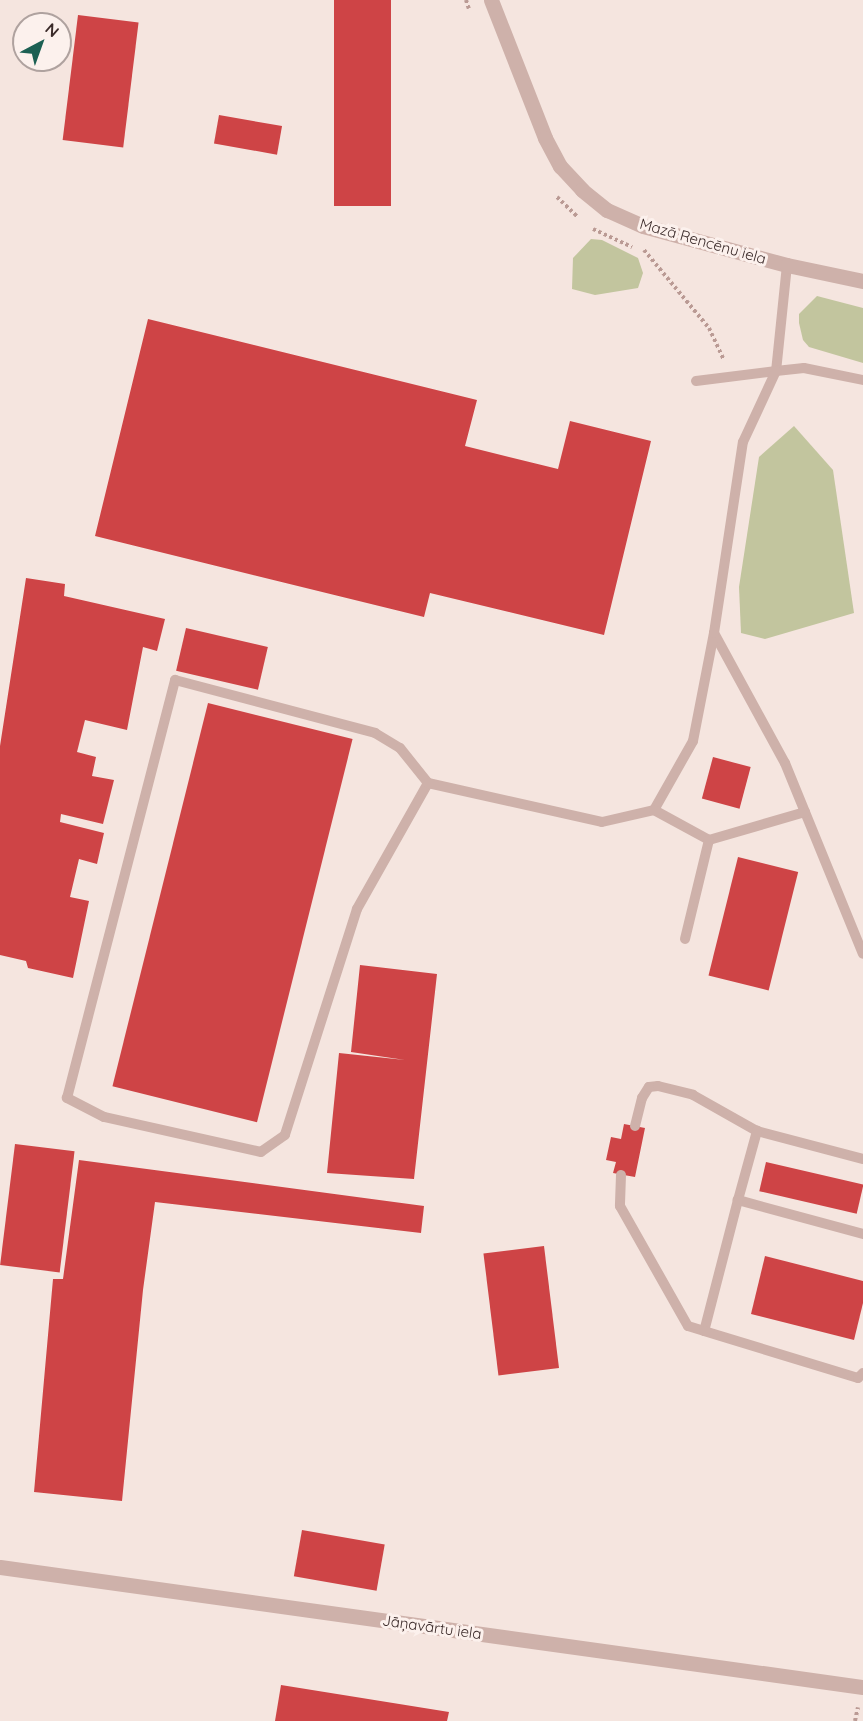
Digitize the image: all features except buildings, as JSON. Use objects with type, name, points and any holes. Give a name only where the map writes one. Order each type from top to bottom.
[{"type":"street","name":"Mazā Rencēnu iela","points":[[491,0],[545,138],[560,166],[582,190],[607,210],[643,226],[787,265],[863,281]]},
{"type":"street","name":"Jāņavārtu iela","points":[[0,1568],[863,1687]]},
{"type":"lane","points":[[654,810],[693,741],[714,633],[743,442],[776,371],[783,285],[787,265]]},
{"type":"lane","points":[[696,381],[804,368],[863,380]]},
{"type":"lane","points":[[714,633],[785,763],[863,954]]},
{"type":"lane","points":[[428,783],[357,909],[285,1135],[261,1152],[104,1117],[67,1098],[176,680],[375,733],[400,748],[428,783],[602,822],[654,810],[709,840],[805,812]]},
{"type":"lane","points":[[685,939],[709,840]]},
{"type":"lane","points":[[634,1126],[642,1098],[649,1087],[658,1086],[693,1095],[757,1131],[863,1159]]},
{"type":"lane","points":[[704,1331],[757,1131]]},
{"type":"lane","points":[[621,1175],[620,1206],[688,1326],[858,1378],[863,1373]]},
{"type":"lane","points":[[738,1200],[863,1234]]},
{"type":"path","points":[[644,250],[709,328],[730,378]]},
{"type":"green space","points":[[591,239],[602,240],[638,258],[643,273],[638,288],[595,295],[572,289],[573,258]]},
{"type":"green space","points":[[817,296],[863,308],[863,363],[809,347],[803,340],[799,314]]},
{"type":"green space","points":[[794,426],[833,470],[854,613],[765,639],[741,633],[739,587],[759,457]]}]
